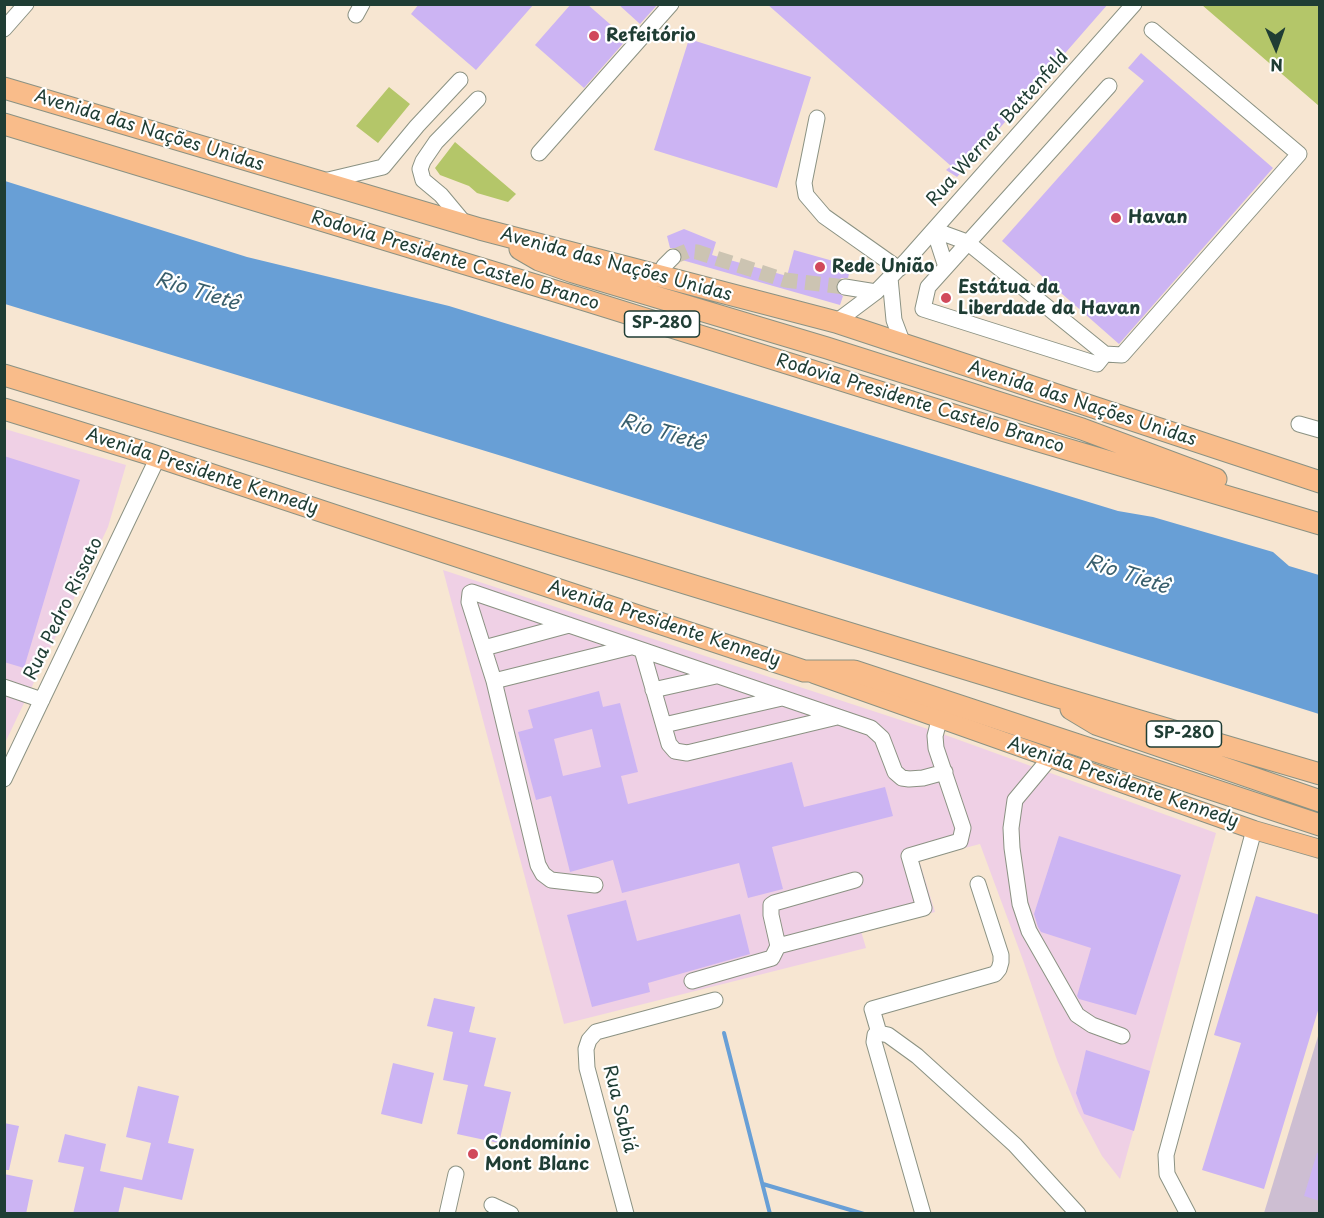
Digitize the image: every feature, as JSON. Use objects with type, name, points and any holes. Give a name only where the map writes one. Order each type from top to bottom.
[{"type":"highway","name":"Avenida das Nações Unidas","points":[[4,88],[473,227],[836,322],[1320,482]]},
{"type":"highway","name":"Rodovia Presidente Castelo Branco","points":[[4,124],[984,424],[1320,524]]},
{"type":"highway","points":[[473,227],[539,260],[573,272],[827,348],[1082,429],[1214,478],[1258,504]]},
{"type":"highway","name":"SP-280","points":[[4,375],[1048,694],[1320,774]]},
{"type":"highway","name":"Avenida Presidente Kennedy","points":[[4,409],[158,457],[804,671]]},
{"type":"highway","points":[[804,671],[854,671],[1320,825]]},
{"type":"highway","points":[[1048,694],[1096,724],[1320,801]]},
{"type":"main road","name":"Avenida Presidente Kennedy","points":[[804,671],[940,717],[1050,759],[1254,830],[1320,849]]},
{"type":"street","points":[[4,29],[26,4]]},
{"type":"street","points":[[539,153],[671,4]]},
{"type":"street","name":"Rua Werner Battenfeld","points":[[836,322],[876,292],[894,274],[1134,4]]},
{"type":"street","points":[[934,230],[968,242],[1105,354],[1122,355],[1299,154],[1152,30]]},
{"type":"street","points":[[322,182],[379,169],[386,165],[417,126],[460,80]]},
{"type":"street","points":[[1105,354],[1097,364],[923,309],[927,287],[1109,86]]},
{"type":"street","points":[[473,227],[423,180],[420,169],[436,142],[478,99]]},
{"type":"street","points":[[817,118],[804,183],[806,195],[824,216],[894,274],[894,321],[903,344]]},
{"type":"street","points":[[399,149],[422,165]]},
{"type":"street","points":[[934,230],[946,267]]},
{"type":"street","points":[[659,276],[664,266],[673,258]]},
{"type":"street","points":[[845,287],[876,292]]},
{"type":"street","points":[[1299,424],[1320,430]]},
{"type":"street","name":"Rua Pedro Rissato","points":[[4,779],[158,457]]},
{"type":"street","points":[[595,885],[551,880],[543,874],[538,865],[494,681],[469,602],[472,592],[871,728],[882,738],[895,772],[902,778],[923,778],[945,772]]},
{"type":"street","points":[[484,648],[569,625]]},
{"type":"street","points":[[494,681],[636,648]]},
{"type":"street","points":[[636,648],[653,690],[669,744],[675,751],[687,753],[837,717]]},
{"type":"street","points":[[653,690],[716,676]]},
{"type":"street","points":[[4,687],[42,700]]},
{"type":"street","points":[[664,725],[782,698]]},
{"type":"street","points":[[778,946],[924,908],[909,856],[960,841],[963,832],[935,741],[940,717]]},
{"type":"street","points":[[1050,759],[1015,800],[1011,828],[1020,904],[1029,931],[1077,1015],[1092,1025],[1122,1036]]},
{"type":"street","points":[[1188,1214],[1167,1174],[1166,1155],[1254,830]]},
{"type":"street","points":[[692,981],[772,958],[778,946],[771,915],[771,905],[774,903],[855,880]]},
{"type":"street","points":[[923,1214],[877,1037],[872,1009],[995,974],[1001,963],[1001,955],[978,884]]},
{"type":"street","name":"Rua Sabiá","points":[[626,1214],[587,1068],[586,1048],[589,1040],[596,1032],[716,1000]]},
{"type":"street","points":[[877,1037],[888,1035],[917,1056],[1015,1145],[1078,1214]]},
{"type":"street","points":[[447,1214],[456,1174]]},
{"type":"street","points":[[492,1205],[511,1214]]},
{"type":"shaded area","points":[[5,429],[126,465],[108,527],[5,743]]},
{"type":"shaded area","points":[[443,570],[937,732],[1216,833],[1120,1179],[1102,1156],[1078,1111],[1057,1060],[980,844],[919,860],[935,912],[861,931],[866,948],[564,1024]]},
{"type":"shaded area","points":[[1319,1033],[1319,1213],[1264,1213]]},
{"type":"green space","points":[[1202,5],[1319,5],[1319,106]]},
{"type":"green space","points":[[389,87],[410,104],[378,143],[356,126]]},
{"type":"green space","points":[[455,142],[516,194],[508,202],[477,193],[469,186],[440,175],[435,168]]},
{"type":"water","name":"Rio Tietê","points":[[5,181],[247,257],[449,306],[1118,511],[1153,517],[1273,552],[1289,566],[1319,575],[1319,714],[505,457],[5,304]]},
{"type":"building","points":[[419,4],[534,4],[476,70],[411,14]]},
{"type":"building","points":[[571,4],[587,4],[627,39],[584,88],[535,45]]},
{"type":"building","points":[[618,4],[658,4],[640,24]]},
{"type":"building","points":[[767,4],[1108,4],[957,177],[946,170],[951,166]]},
{"type":"building","points":[[689,39],[811,77],[777,188],[654,150]]},
{"type":"building","points":[[1141,53],[1273,168],[1119,344],[1002,241],[1144,81],[1128,68]]},
{"type":"building","name":"Rede União","points":[[684,229],[716,242],[712,255],[787,276],[794,250],[851,266],[848,278],[841,278],[836,285],[836,291],[843,296],[840,305],[682,260],[680,251],[670,248],[667,236]]},
{"type":"building","points":[[4,456],[80,480],[24,668],[4,662]]},
{"type":"building","points":[[599,691],[603,707],[620,703],[638,772],[621,776],[628,804],[792,762],[804,807],[885,787],[893,816],[772,847],[783,889],[748,898],[739,863],[622,893],[613,860],[570,872],[551,796],[536,800],[518,732],[533,728],[528,710]],"holes":[[[592,729],[601,767],[563,776],[554,739]]]},
{"type":"building","points":[[1059,836],[1181,875],[1136,1015],[1079,999],[1077,996],[1091,948],[1041,932],[1038,927],[1034,914]]},
{"type":"building","points":[[1256,896],[1320,915],[1320,1004],[1264,1189],[1202,1170],[1241,1043],[1214,1035]]},
{"type":"building","points":[[626,900],[637,941],[740,914],[750,954],[648,983],[650,992],[592,1007],[567,915]]},
{"type":"building","points":[[434,998],[475,1007],[469,1032],[496,1038],[484,1086],[511,1092],[499,1143],[457,1134],[468,1085],[443,1080],[453,1032],[427,1026]]},
{"type":"building","points":[[1086,1050],[1150,1071],[1134,1131],[1084,1114],[1076,1093]]},
{"type":"building","points":[[393,1063],[434,1073],[422,1124],[381,1114]]},
{"type":"building","points":[[138,1086],[179,1096],[168,1143],[194,1149],[182,1200],[124,1187],[118,1214],[73,1214],[84,1167],[58,1162],[65,1134],[106,1144],[100,1171],[142,1180],[151,1143],[126,1137]]},
{"type":"building","points":[[4,1123],[19,1126],[9,1170],[4,1170]]},
{"type":"building","points":[[1317,1153],[1320,1153],[1320,1201],[1304,1196]]},
{"type":"building","points":[[4,1174],[33,1180],[26,1214],[4,1214]]},
{"type":"waterway","points":[[724,1033],[770,1214]]},
{"type":"waterway","points":[[763,1184],[864,1214]]},
{"type":"tunnel","points":[[673,257],[687,251],[697,252],[785,280],[845,287]]},
{"type":"place","name":"Refeitório","points":[[594,36]]},
{"type":"place","name":"Havan","points":[[1116,218]]},
{"type":"place","name":"Rede União","points":[[820,267]]},
{"type":"place","name":"Estátua da Liberdade da Havan","points":[[946,298]]},
{"type":"place","name":"Condomínio Mont Blanc","points":[[473,1154]]}]
